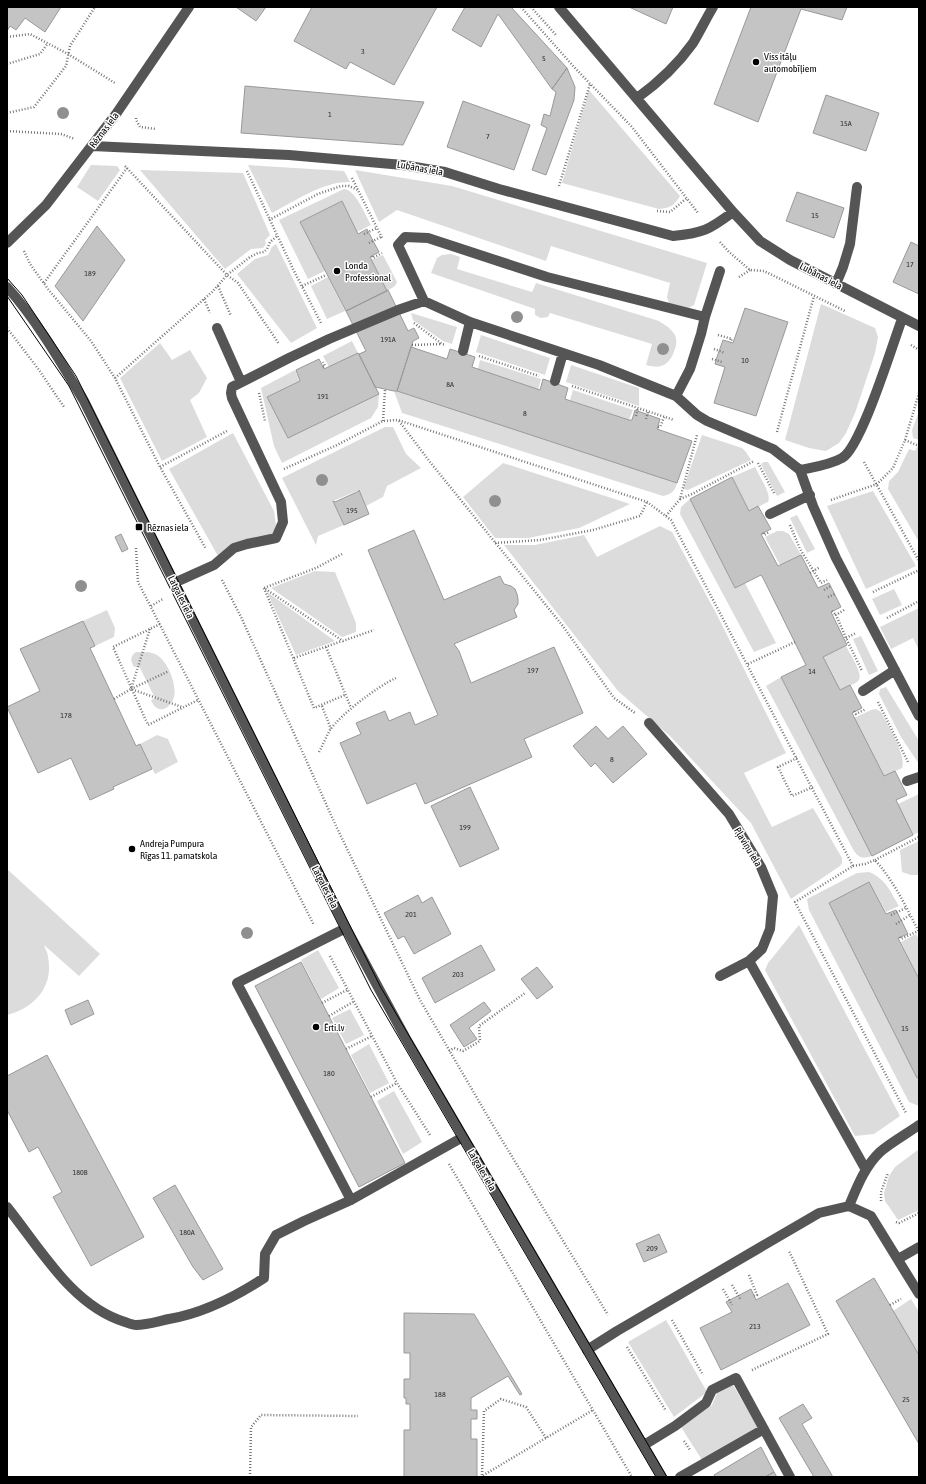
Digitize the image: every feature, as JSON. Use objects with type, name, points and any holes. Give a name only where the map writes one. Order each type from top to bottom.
[{"type":"street","name":"Rēznas iela","points":[[7,243],[46,205],[92,146],[189,7]]},
{"type":"street","name":"Lubānas iela","points":[[560,7],[733,212],[760,240],[790,260],[902,319],[919,326]]},
{"type":"street","points":[[637,98],[659,81],[673,67],[693,43],[713,7]]},
{"type":"street","name":"Lubānas iela","points":[[92,146],[289,155],[403,164],[445,172],[499,189],[673,236],[694,234],[709,230],[733,212]]},
{"type":"street","points":[[836,284],[850,244],[857,187]]},
{"type":"street","points":[[705,317],[547,277],[428,238],[405,237],[398,245],[424,301],[470,322],[599,364],[676,396],[697,415],[707,421],[773,450],[800,470],[813,506],[836,558],[919,716]]},
{"type":"street","points":[[676,396],[690,369],[720,271]]},
{"type":"street","name":"Latgales iela","points":[[7,287],[18,299],[58,358],[84,402],[346,928],[405,1037],[662,1477]]},
{"type":"street","points":[[174,583],[214,564],[234,548],[276,538],[282,522],[281,502],[230,393],[232,387],[329,339],[398,310],[424,301]]},
{"type":"street","points":[[800,470],[843,458],[854,444],[876,391],[902,319]]},
{"type":"street","points":[[463,350],[470,322]]},
{"type":"street","points":[[217,328],[241,382]]},
{"type":"street","points":[[555,381],[563,353]]},
{"type":"street","points":[[770,514],[810,495]]},
{"type":"street","points":[[866,688],[894,670]]},
{"type":"street","name":"Pļaviņu iela","points":[[649,723],[729,814],[761,867],[773,896],[770,929],[762,949],[749,961],[720,976]]},
{"type":"street","points":[[346,928],[237,983],[351,1200]]},
{"type":"street","points":[[749,961],[866,1170]]},
{"type":"street","points":[[849,1206],[858,1184],[866,1170],[881,1152],[917,1126]]},
{"type":"street","points":[[7,1207],[64,1280],[73,1289],[96,1309],[114,1319],[136,1325],[180,1317],[210,1308],[246,1290],[264,1278],[265,1254],[276,1236],[304,1221],[351,1200],[463,1137]]},
{"type":"street","points":[[587,1350],[819,1213],[849,1206],[871,1216],[919,1294]]},
{"type":"street","points":[[898,1259],[919,1247]]},
{"type":"street","points":[[644,1445],[675,1426],[706,1403],[712,1390],[736,1378],[790,1477]]},
{"type":"street","points":[[680,1477],[764,1429]]},
{"type":"path","points":[[7,113],[34,107],[66,66],[70,46],[95,7]]},
{"type":"path","points":[[521,7],[590,84],[632,127],[687,198]]},
{"type":"path","points":[[7,38],[30,34],[68,54],[130,93]]},
{"type":"path","points":[[7,64],[40,54],[48,43]]},
{"type":"path","points":[[558,186],[590,84]]},
{"type":"path","points":[[7,131],[61,134],[92,146]]},
{"type":"path","points":[[130,163],[122,163],[227,275],[238,283],[289,358]]},
{"type":"path","points":[[44,283],[127,168]]},
{"type":"path","points":[[246,168],[269,220],[329,339]]},
{"type":"path","points":[[269,220],[318,194],[341,186],[349,186],[358,190],[384,244]]},
{"type":"path","points":[[364,234],[377,228]]},
{"type":"path","points":[[16,234],[30,264],[91,341],[115,378],[160,467],[214,564],[378,915],[420,1000],[449,1051],[699,1466]]},
{"type":"path","points":[[115,378],[208,296],[227,275],[250,257],[264,252],[270,242],[277,236]]},
{"type":"path","points":[[369,243],[381,237]]},
{"type":"path","points":[[372,256],[373,258],[388,250]]},
{"type":"path","points":[[302,286],[326,275]]},
{"type":"path","points":[[773,450],[814,296]]},
{"type":"path","points":[[409,320],[442,344]]},
{"type":"path","points":[[7,328],[40,370],[66,409]]},
{"type":"path","points":[[716,334],[732,340],[730,342]]},
{"type":"path","points":[[412,345],[434,343],[463,350],[679,422]]},
{"type":"path","points":[[712,348],[725,353]]},
{"type":"path","points":[[708,358],[722,362]]},
{"type":"path","points":[[258,387],[265,424]]},
{"type":"path","points":[[383,421],[385,390]]},
{"type":"path","points":[[813,506],[877,484],[893,468],[905,440],[919,393]]},
{"type":"path","points":[[636,416],[638,408]]},
{"type":"path","points":[[646,419],[648,412]]},
{"type":"path","points":[[658,427],[660,427],[664,417]]},
{"type":"path","points":[[398,420],[430,462],[562,625],[614,698],[649,723]]},
{"type":"path","points":[[269,476],[337,445],[383,421],[398,420],[647,502],[671,520],[853,866]]},
{"type":"path","points":[[666,516],[680,499],[698,429],[707,421]]},
{"type":"path","points":[[160,467],[244,423]]},
{"type":"path","points":[[905,440],[919,446]]},
{"type":"path","points":[[854,444],[919,561]]},
{"type":"path","points":[[753,455],[783,508],[800,549],[821,583],[830,579],[840,598]]},
{"type":"path","points":[[680,499],[756,460]]},
{"type":"path","points":[[495,543],[540,540],[593,530],[640,516],[647,502]]},
{"type":"path","points":[[136,545],[138,582],[353,1002],[398,1083],[448,1161],[632,1477]]},
{"type":"path","points":[[264,588],[316,568],[342,554]]},
{"type":"path","points":[[858,599],[919,570]]},
{"type":"path","points":[[264,588],[343,641]]},
{"type":"path","points":[[264,588],[314,708],[322,706],[345,695]]},
{"type":"path","points":[[836,615],[846,609],[843,604]]},
{"type":"path","points":[[832,611],[836,615],[866,688],[914,779]]},
{"type":"path","points":[[160,624],[113,647],[148,725],[198,700]]},
{"type":"path","points":[[131,689],[150,629]]},
{"type":"path","points":[[294,658],[374,630]]},
{"type":"path","points":[[748,664],[795,642]]},
{"type":"path","points":[[326,647],[351,708]]},
{"type":"path","points":[[114,699],[168,671]]},
{"type":"path","points":[[319,752],[331,729],[351,708],[383,684],[396,678]]},
{"type":"path","points":[[131,689],[182,708]]},
{"type":"path","points":[[322,706],[331,729]]},
{"type":"path","points":[[797,758],[778,767],[792,796],[813,788]]},
{"type":"path","points":[[917,1126],[795,902],[853,866],[865,864],[919,837]]},
{"type":"path","points":[[874,860],[886,872],[893,883],[919,931],[901,939],[900,937]]},
{"type":"path","points":[[891,915],[906,908]]},
{"type":"path","points":[[896,924],[910,915]]},
{"type":"path","points":[[322,1003],[347,990]]},
{"type":"path","points":[[449,1051],[454,1048],[463,1051],[480,1041],[479,1026],[525,993]]},
{"type":"path","points":[[328,1016],[353,1002]]},
{"type":"path","points":[[346,1050],[372,1036]]},
{"type":"path","points":[[371,1098],[398,1083]]},
{"type":"path","points":[[884,1207],[881,1201],[881,1192],[890,1169]]},
{"type":"path","points":[[891,1217],[899,1223],[919,1213]]},
{"type":"path","points":[[736,1378],[828,1334],[788,1249]]},
{"type":"path","points":[[747,1271],[757,1295],[754,1296]]},
{"type":"path","points":[[729,1281],[741,1300]]},
{"type":"path","points":[[721,1286],[732,1305]]},
{"type":"path","points":[[669,1314],[712,1390]]},
{"type":"path","points":[[546,1438],[526,1407],[501,1398],[484,1411],[482,1476],[489,1472],[593,1410]]},
{"type":"path","points":[[250,1477],[251,1427],[261,1415],[358,1416]]},
{"type":"shaded area","points":[[589,90],[680,196],[671,206],[659,209],[562,183]]},
{"type":"shaded area","points":[[91,165],[117,166],[120,170],[98,201],[77,187]]},
{"type":"shaded area","points":[[248,165],[344,171],[350,182],[320,188],[272,213]]},
{"type":"shaded area","points":[[140,170],[243,173],[270,235],[265,240],[266,244],[263,248],[251,249],[225,269]]},
{"type":"shaded area","points":[[355,170],[452,186],[707,263],[694,305],[688,308],[669,303],[667,297],[670,283],[551,246],[546,261],[397,210],[379,222]]},
{"type":"shaded area","points":[[344,189],[348,190],[356,198],[371,225],[357,232],[341,201],[300,222],[325,271],[308,279],[279,220]]},
{"type":"shaded area","points":[[276,244],[317,328],[291,343],[237,274],[255,259],[268,255],[272,247]]},
{"type":"shaded area","points":[[451,254],[460,257],[457,269],[532,292],[536,283],[659,321],[669,328],[675,335],[676,344],[671,359],[665,364],[657,367],[646,365],[652,344],[550,313],[548,317],[541,318],[535,315],[535,309],[431,273],[437,258],[442,255]]},
{"type":"shaded area","points":[[383,255],[397,282],[395,286],[387,291],[371,260]]},
{"type":"shaded area","points":[[328,277],[345,311],[327,319],[311,286]]},
{"type":"shaded area","points":[[821,304],[875,328],[878,337],[875,353],[855,413],[846,433],[839,443],[826,451],[809,448],[785,440]]},
{"type":"shaded area","points":[[411,313],[457,327],[452,344],[443,341],[413,320]]},
{"type":"shaded area","points":[[481,335],[550,358],[545,375],[476,352]]},
{"type":"shaded area","points":[[352,341],[358,353],[329,367],[323,356]]},
{"type":"shaded area","points":[[160,343],[172,360],[190,350],[207,378],[199,393],[190,400],[207,437],[162,461],[120,378]]},
{"type":"shaded area","points":[[480,360],[541,379],[538,390],[478,369]]},
{"type":"shaded area","points":[[571,365],[639,388],[639,406],[566,382]]},
{"type":"shaded area","points":[[295,370],[299,381],[267,397],[288,438],[379,394],[378,407],[371,418],[282,463],[274,446],[261,388]]},
{"type":"shaded area","points":[[573,390],[633,410],[629,420],[570,400]]},
{"type":"shaded area","points":[[394,391],[677,483],[673,492],[663,496],[402,413]]},
{"type":"shaded area","points":[[919,411],[919,440],[913,438],[912,430]]},
{"type":"shaded area","points":[[385,427],[393,427],[406,454],[421,468],[387,486],[383,497],[366,506],[359,490],[333,501],[344,525],[318,536],[316,545],[282,478]]},
{"type":"shaded area","points":[[233,433],[274,511],[276,525],[273,535],[218,556],[169,469]]},
{"type":"shaded area","points":[[702,435],[742,448],[751,460],[688,490],[683,489]]},
{"type":"shaded area","points":[[919,443],[919,542],[888,489],[889,481],[898,472],[909,449],[915,451]]},
{"type":"shaded area","points":[[768,462],[785,492],[777,496],[761,464]]},
{"type":"shaded area","points":[[503,463],[630,504],[579,528],[528,538],[495,538],[463,497]]},
{"type":"shaded area","points":[[755,467],[767,490],[769,499],[768,502],[749,511],[732,477]]},
{"type":"shaded area","points":[[873,491],[916,566],[866,589],[827,506]]},
{"type":"shaded area","points":[[690,499],[735,588],[745,583],[776,643],[754,652],[680,514],[681,507]]},
{"type":"shaded area","points":[[797,515],[815,549],[807,553],[790,518]]},
{"type":"shaded area","points":[[660,526],[672,532],[716,613],[786,753],[744,773],[772,827],[813,808],[842,858],[842,863],[840,866],[791,899],[751,823],[671,737],[618,691],[504,545],[535,545],[584,535],[597,557]]},
{"type":"shaded area","points":[[777,531],[783,531],[789,534],[801,555],[780,565],[765,537]]},
{"type":"shaded area","points":[[315,571],[335,572],[356,623],[356,632],[342,637],[271,588]]},
{"type":"shaded area","points":[[894,589],[902,605],[880,615],[872,599]]},
{"type":"shaded area","points":[[267,592],[335,641],[296,655]]},
{"type":"shaded area","points":[[919,608],[919,650],[913,638],[891,649],[880,627]]},
{"type":"shaded area","points":[[107,610],[115,628],[114,637],[95,646],[83,621]]},
{"type":"shaded area","points":[[861,636],[878,671],[869,675],[853,639]]},
{"type":"shaded area","points":[[846,646],[856,664],[860,678],[852,685],[840,690],[823,657]]},
{"type":"shaded area","points":[[136,652],[147,652],[157,655],[168,668],[173,680],[175,692],[170,705],[167,708],[157,708],[151,700],[155,698],[139,666],[134,667],[132,663],[131,659]]},
{"type":"shaded area","points":[[781,677],[872,856],[862,857],[854,851],[766,686]]},
{"type":"shaded area","points":[[886,687],[919,741],[919,764],[901,737],[879,694],[880,689]]},
{"type":"shaded area","points":[[876,709],[881,712],[892,732],[902,755],[903,762],[902,768],[884,776],[854,718]]},
{"type":"shaded area","points":[[157,735],[168,739],[178,762],[155,774],[140,744]]},
{"type":"shaded area","points":[[919,794],[919,832],[913,835],[898,804]]},
{"type":"shaded area","points":[[919,841],[919,875],[911,875],[902,872],[900,850]]},
{"type":"shaded area","points":[[7,869],[100,954],[79,976],[44,945],[48,956],[49,968],[45,987],[40,995],[26,1007],[7,1015]]},
{"type":"shaded area","points":[[869,872],[884,882],[899,906],[886,912],[869,882],[829,903],[917,1078],[919,1077],[919,1106],[909,1102],[809,910],[807,899],[857,873]]},
{"type":"shaded area","points":[[799,925],[900,1116],[874,1134],[855,1136],[765,970],[768,963]]},
{"type":"shaded area","points":[[916,934],[919,940],[919,979],[901,942]]},
{"type":"shaded area","points":[[318,950],[339,988],[321,999],[301,960]]},
{"type":"shaded area","points":[[350,1009],[364,1035],[346,1044],[332,1018]]},
{"type":"shaded area","points":[[369,1044],[389,1083],[370,1093],[351,1055]]},
{"type":"shaded area","points":[[394,1091],[422,1142],[403,1154],[377,1101]]},
{"type":"shaded area","points":[[919,1149],[919,1210],[898,1220],[885,1201],[884,1193],[889,1176],[895,1167]]},
{"type":"shaded area","points":[[911,1299],[919,1312],[919,1351],[917,1352],[893,1311]]},
{"type":"shaded area","points":[[666,1320],[707,1392],[674,1417],[628,1342]]},
{"type":"shaded area","points":[[733,1385],[758,1428],[702,1460],[681,1427],[712,1405],[717,1393]]},
{"type":"building","points":[[7,7],[61,7],[45,32],[25,18],[16,30],[10,26],[7,31]]},
{"type":"building","points":[[236,7],[266,7],[256,21]]},
{"type":"building","points":[[312,7],[437,7],[394,85],[350,62],[346,69],[294,41]]},
{"type":"building","points":[[465,7],[511,7],[567,68],[552,89],[498,14],[481,47],[452,30]]},
{"type":"building","points":[[629,7],[673,7],[666,24]]},
{"type":"building","name":"Viss itāļu automobīļiem","points":[[751,7],[847,7],[842,20],[801,9],[758,122],[714,104]]},
{"type":"building","points":[[567,68],[575,87],[574,100],[546,175],[532,170],[547,128],[541,125],[544,114],[550,116],[556,92],[552,89]]},
{"type":"building","points":[[245,86],[424,102],[403,145],[241,133]]},
{"type":"building","points":[[826,95],[879,113],[866,151],[813,133]]},
{"type":"building","points":[[463,101],[530,125],[514,170],[447,147]]},
{"type":"building","points":[[797,192],[844,208],[834,238],[786,221]]},
{"type":"building","points":[[342,201],[358,234],[367,229],[379,252],[370,257],[387,291],[346,311],[300,222]]},
{"type":"building","points":[[97,226],[125,260],[83,321],[55,286]]},
{"type":"building","points":[[911,242],[919,246],[919,294],[893,282]]},
{"type":"building","points":[[388,290],[408,331],[414,328],[419,338],[413,341],[397,391],[375,387],[359,354],[366,351],[346,311]]},
{"type":"building","points":[[745,308],[788,322],[756,416],[714,403],[725,367],[715,364],[717,357],[723,340],[733,343]]},
{"type":"building","points":[[411,347],[447,359],[450,349],[475,357],[472,367],[540,390],[543,379],[549,381],[568,388],[565,399],[629,420],[632,420],[635,410],[660,419],[657,429],[692,441],[677,483],[397,391]]},
{"type":"building","points":[[358,353],[379,394],[288,438],[267,397],[300,381],[296,370],[298,369],[319,359],[324,369]]},
{"type":"building","points":[[732,477],[749,511],[758,506],[771,529],[761,534],[778,566],[801,555],[818,588],[829,583],[841,607],[831,612],[847,645],[823,657],[840,690],[850,685],[862,708],[852,713],[884,776],[895,771],[907,795],[896,800],[913,835],[872,856],[781,677],[806,665],[763,578],[761,575],[735,588],[690,499]]},
{"type":"building","points":[[359,490],[369,514],[344,525],[333,501],[335,502]]},
{"type":"building","points":[[414,530],[444,600],[500,576],[504,584],[515,589],[517,594],[518,604],[514,610],[517,617],[454,644],[459,651],[471,683],[554,647],[583,713],[524,739],[532,757],[425,804],[416,783],[367,804],[340,743],[361,734],[356,723],[385,711],[389,721],[410,712],[415,725],[438,715],[368,550]]},
{"type":"building","points":[[121,534],[128,549],[122,552],[115,537]]},
{"type":"building","points":[[83,621],[95,646],[90,648],[136,746],[140,744],[152,769],[113,787],[114,789],[90,800],[71,758],[38,773],[7,707],[40,691],[20,649]]},
{"type":"building","points":[[596,726],[608,739],[623,726],[647,754],[613,783],[595,763],[591,767],[573,746]]},
{"type":"building","points":[[470,787],[499,849],[460,867],[431,806]]},
{"type":"building","points":[[869,882],[886,914],[896,910],[908,934],[898,938],[919,979],[919,1077],[917,1078],[829,903]]},
{"type":"building","points":[[418,895],[422,903],[432,897],[451,934],[414,954],[404,936],[398,939],[384,913]]},
{"type":"building","points":[[481,945],[495,970],[435,1003],[422,978]]},
{"type":"building","points":[[301,962],[405,1163],[359,1187],[255,986]]},
{"type":"building","points":[[537,967],[553,987],[537,999],[521,979]]},
{"type":"building","points":[[88,1000],[94,1014],[71,1025],[65,1010]]},
{"type":"building","points":[[484,1002],[491,1011],[469,1028],[477,1039],[464,1047],[450,1025]]},
{"type":"building","points":[[47,1055],[144,1237],[91,1266],[53,1197],[62,1192],[38,1147],[29,1152],[7,1110],[7,1076]]},
{"type":"building","points":[[175,1185],[223,1269],[203,1280],[193,1267],[153,1198]]},
{"type":"building","points":[[659,1234],[667,1252],[644,1262],[636,1244]]},
{"type":"building","points":[[874,1278],[919,1355],[919,1444],[836,1301]]},
{"type":"building","points":[[788,1283],[810,1325],[721,1370],[700,1328],[732,1312],[726,1302],[751,1289],[756,1300]]},
{"type":"building","points":[[404,1313],[474,1314],[522,1394],[520,1395],[508,1376],[471,1398],[471,1410],[477,1410],[477,1419],[471,1419],[471,1439],[477,1439],[477,1477],[404,1477],[404,1430],[410,1430],[410,1404],[406,1404],[406,1398],[404,1398],[404,1379],[410,1379],[410,1353],[404,1353]]},
{"type":"building","points":[[803,1404],[812,1418],[802,1424],[833,1477],[814,1477],[779,1418]]},
{"type":"building","points":[[761,1447],[774,1472],[765,1477],[715,1477],[714,1475]]},
{"type":"building","points":[[774,1472],[777,1477],[765,1477]]},
{"type":"tram line","points":[[7,278],[22,295],[76,376],[380,986],[667,1477]]},
{"type":"tram line","points":[[7,296],[69,386],[371,990],[656,1477]]},
{"type":"place","name":"Viss itāļu automobīļiem","points":[[756,62]]},
{"type":"place","name":"Londa Professional","points":[[337,271]]},
{"type":"place","name":"Rēznas iela","points":[[139,527]]},
{"type":"place","name":"Andreja Pumpura Rīgas 11. pamatskola","points":[[132,849]]},
{"type":"place","name":"Ērti.lv","points":[[316,1027]]}]
